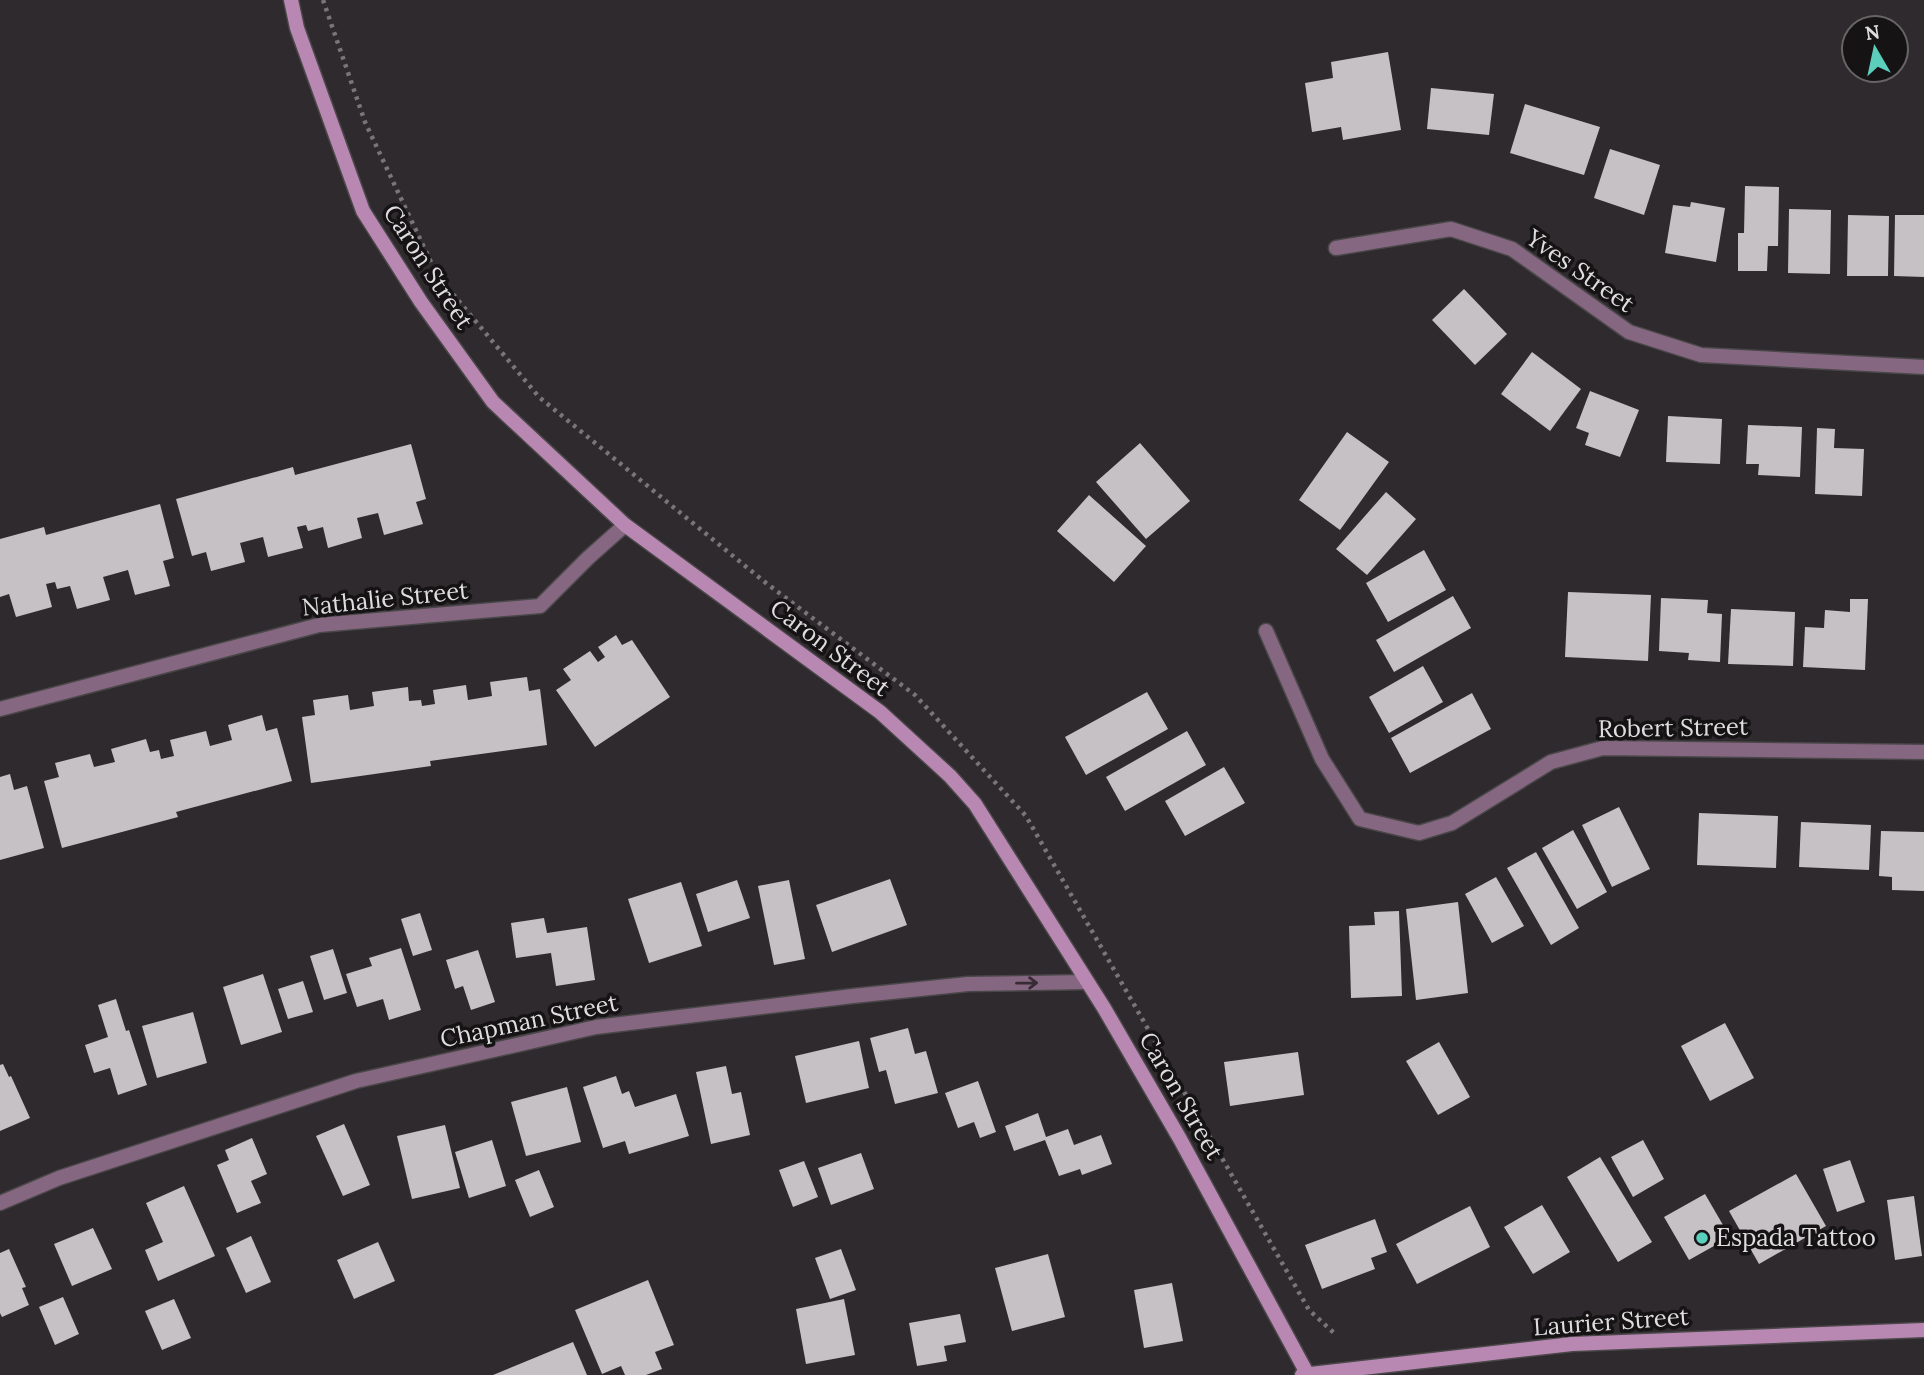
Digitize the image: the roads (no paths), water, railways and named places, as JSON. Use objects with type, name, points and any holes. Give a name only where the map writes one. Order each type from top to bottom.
[{"type":"street","name":"Caron Street","points":[[291,0],[297,28],[363,211],[421,302],[493,402],[625,525],[880,712],[969,796],[1104,1008],[1180,1139],[1308,1375]]},
{"type":"street","name":"Yves Street","points":[[1336,248],[1451,229],[1512,249],[1629,332],[1701,355],[1924,367]]},
{"type":"street","name":"Nathalie Street","points":[[0,709],[319,625],[540,606],[625,525]]},
{"type":"street","name":"Robert Street","points":[[1266,631],[1322,759],[1360,819],[1419,833],[1452,822],[1551,762],[1603,748],[1924,752]]},
{"type":"street","name":"Chapman Street","points":[[0,1203],[59,1178],[356,1081],[610,1025],[968,984],[1086,982]]},
{"type":"street","name":"Laurier Street","points":[[1302,1375],[1572,1344],[1924,1330]]},
{"type":"place","name":"Espada Tattoo","points":[[1702,1238]]}]
